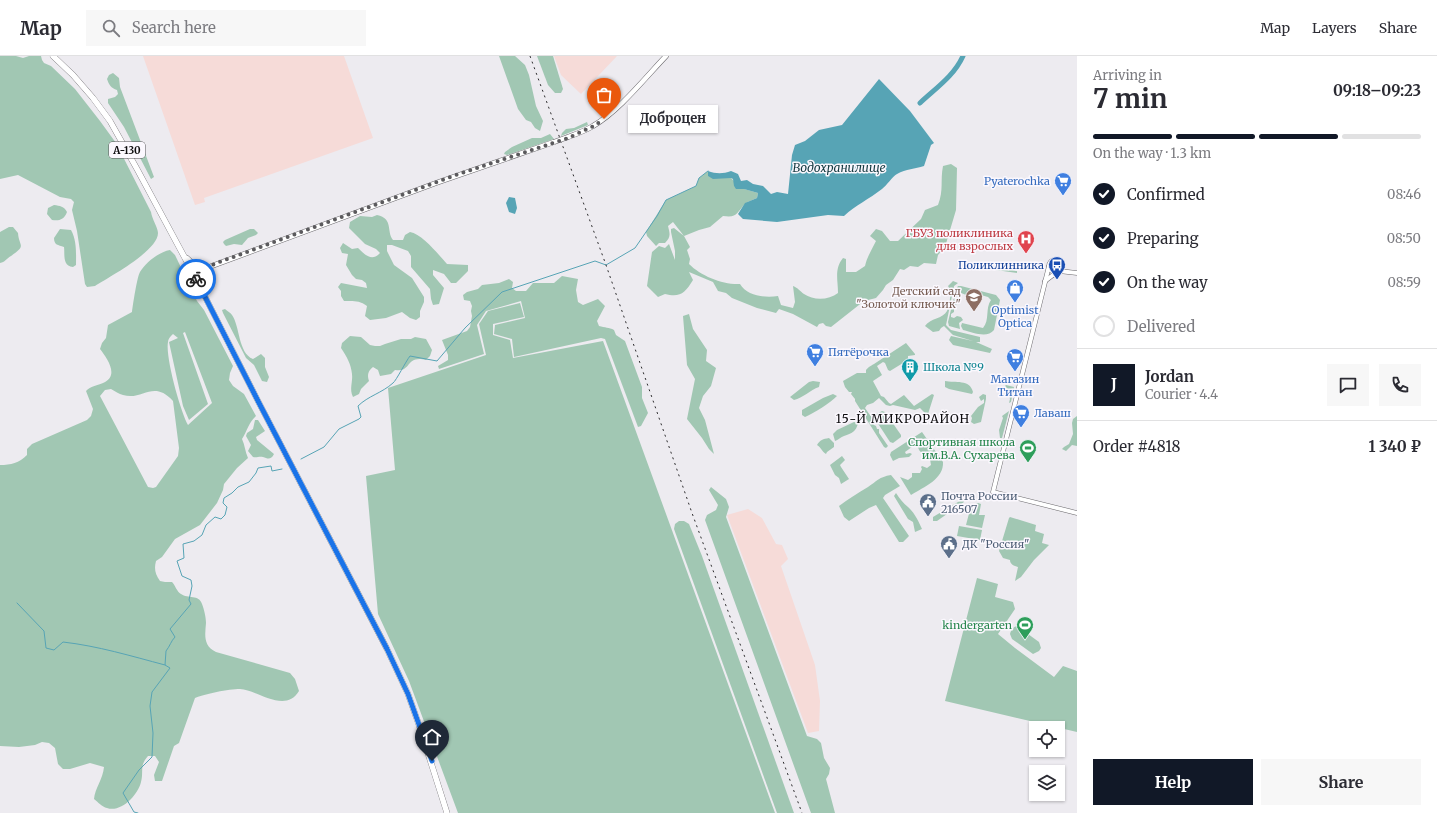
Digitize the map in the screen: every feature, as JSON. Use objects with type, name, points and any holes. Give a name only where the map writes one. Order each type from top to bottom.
[{"type":"highway","name":"А-130","points":[[53,56],[73,75],[93,98],[110,122],[138,169],[199,284],[390,656],[408,694],[447,813]]},
{"type":"main road","points":[[193,273],[442,180],[568,138],[594,126],[604,119],[666,56]]},
{"type":"main road","points":[[184,256],[197,267],[205,268]]},
{"type":"main road","points":[[199,284],[200,275],[205,268]]},
{"type":"street","points":[[1076,272],[1061,264],[1058,260],[1050,262],[993,492],[1077,513]]},
{"type":"street","points":[[1044,283],[1061,269],[1061,264]]},
{"type":"street","points":[[1049,266],[1052,271],[1076,272]]},
{"type":"shaded area","points":[[143,56],[344,56],[373,138],[204,198],[205,202],[195,205]]},
{"type":"shaded area","points":[[554,56],[617,56],[581,94],[561,75]]},
{"type":"shaded area","points":[[748,509],[762,518],[776,544],[782,545],[788,559],[781,566],[815,665],[820,701],[819,731],[808,733],[727,515]]},
{"type":"green space","points":[[0,56],[16,56],[23,58],[29,56],[41,56],[44,63],[51,66],[75,89],[116,143],[151,212],[158,233],[156,240],[150,248],[132,263],[95,286],[87,287],[85,284],[77,231],[72,210],[74,202],[71,199],[60,197],[18,175],[0,179]]},
{"type":"green space","points":[[499,56],[515,56],[525,65],[529,75],[536,106],[543,121],[540,131],[535,128],[531,122],[526,120],[518,109]]},
{"type":"green space","points":[[537,56],[553,56],[563,89],[561,93],[555,93],[548,85]]},
{"type":"green space","points":[[113,73],[119,78],[120,87],[154,177],[151,179],[124,127],[108,103],[108,99],[115,97],[118,94],[117,90],[110,86],[107,79],[109,75]]},
{"type":"green space","points":[[587,122],[588,125],[561,136],[566,129],[574,128]]},
{"type":"green space","points":[[550,134],[554,139],[507,155],[504,154],[512,147],[532,138],[541,138]]},
{"type":"green space","points":[[951,164],[957,168],[956,210],[945,247],[938,255],[936,264],[924,263],[918,267],[910,266],[904,270],[900,269],[893,280],[886,285],[876,298],[864,301],[831,327],[826,326],[823,323],[819,324],[817,327],[793,314],[779,309],[776,313],[757,308],[732,298],[726,293],[718,291],[713,282],[689,272],[693,280],[685,291],[678,295],[665,294],[658,297],[647,286],[652,252],[659,246],[665,248],[669,244],[675,260],[671,229],[674,228],[684,236],[690,247],[687,250],[690,259],[689,264],[706,276],[727,283],[740,284],[752,294],[768,297],[778,296],[781,305],[793,308],[795,302],[793,286],[804,294],[817,299],[830,297],[838,293],[837,270],[843,258],[846,259],[846,272],[856,272],[865,266],[868,256],[876,241],[870,236],[876,229],[882,231],[890,241],[898,241],[921,219],[925,210],[938,205],[941,194],[943,166]]},
{"type":"green space","points":[[708,171],[708,176],[731,178],[734,181],[734,186],[758,193],[757,198],[746,203],[734,215],[723,216],[710,227],[684,236],[673,222],[668,226],[670,235],[667,241],[665,243],[659,243],[656,246],[647,236],[646,232],[666,200],[696,186],[699,178]]},
{"type":"green space","points":[[54,205],[63,207],[67,212],[61,219],[52,220],[47,214],[48,208]]},
{"type":"green space","points":[[377,215],[386,219],[388,222],[393,240],[403,240],[405,235],[410,232],[420,236],[447,264],[468,265],[468,271],[456,283],[451,283],[444,274],[433,270],[433,275],[444,288],[439,304],[433,305],[430,289],[411,267],[411,256],[408,251],[392,245],[387,245],[387,251],[394,265],[412,278],[424,297],[420,317],[416,320],[410,318],[402,312],[386,318],[370,320],[365,316],[367,306],[359,302],[344,301],[341,296],[341,291],[338,287],[341,283],[367,288],[366,283],[362,280],[356,279],[346,265],[348,254],[342,253],[340,248],[343,243],[352,249],[358,248],[363,253],[371,257],[377,256],[380,253],[376,249],[365,244],[349,228],[350,222],[360,216],[372,217]]},
{"type":"green space","points":[[9,227],[13,227],[18,233],[21,248],[0,263],[0,232]]},
{"type":"green space","points":[[60,229],[71,230],[73,234],[76,265],[73,267],[69,266],[66,262],[64,247],[55,242],[54,238]]},
{"type":"green space","points":[[250,229],[254,229],[258,233],[248,238],[242,245],[234,244],[226,246],[224,244],[223,242],[225,240]]},
{"type":"green space","points":[[170,250],[175,255],[197,301],[204,310],[233,366],[229,380],[233,386],[244,394],[256,416],[242,439],[248,458],[237,468],[224,484],[217,503],[200,525],[175,539],[162,557],[156,561],[156,574],[160,581],[172,582],[181,594],[201,601],[206,618],[205,636],[209,647],[212,650],[290,673],[295,679],[299,691],[293,698],[286,701],[271,699],[240,689],[217,692],[195,698],[179,743],[174,746],[162,781],[155,781],[154,775],[159,762],[155,756],[148,756],[143,766],[141,782],[133,797],[118,808],[112,809],[103,807],[94,799],[104,767],[90,763],[70,769],[63,769],[58,764],[55,748],[49,743],[42,742],[35,745],[19,747],[0,746],[0,465],[18,462],[27,455],[27,449],[32,444],[87,420],[91,416],[93,409],[86,391],[108,380],[111,376],[109,362],[100,349],[106,338],[108,325],[132,312],[136,285],[140,272],[153,258]],"holes":[[[185,332],[212,403],[188,425],[178,397],[169,360],[168,341],[173,334],[178,338],[169,342],[183,406],[189,420],[208,404],[183,333]],[[111,389],[122,395],[130,396],[154,391],[160,392],[173,401],[179,448],[178,456],[156,487],[148,487],[100,396],[105,390]]]},
{"type":"green space","points":[[974,262],[1017,271],[1017,273],[975,267],[973,266]]},
{"type":"green space","points":[[562,276],[578,279],[576,290],[578,302],[583,305],[598,299],[605,306],[597,321],[599,326],[614,330],[616,335],[625,341],[642,387],[642,398],[648,413],[641,426],[638,427],[605,339],[601,338],[514,357],[512,339],[494,334],[495,325],[525,318],[521,301],[486,311],[477,325],[484,354],[439,369],[438,366],[448,360],[448,355],[442,340],[467,331],[470,327],[472,306],[470,301],[464,300],[463,295],[467,292],[478,289],[482,285],[499,283],[509,279],[513,282],[512,288],[516,291],[526,291],[533,283],[554,283]]},
{"type":"green space","points":[[953,281],[958,283],[954,286],[946,325],[951,330],[980,337],[980,342],[976,342],[992,349],[990,353],[953,345],[949,340],[951,336],[973,341],[953,335],[944,326],[939,331],[933,332],[925,326],[930,321],[943,316],[947,311],[951,291],[948,286]]},
{"type":"green space","points":[[958,286],[996,295],[1000,300],[994,330],[991,333],[975,333],[963,330],[961,326],[962,323],[983,328],[985,325],[988,307],[991,300],[988,297],[974,293],[969,296],[961,293],[954,299],[957,304],[954,305],[954,312],[951,314],[951,317],[961,317],[963,320],[959,323],[960,329],[949,326],[948,322],[956,289]]},
{"type":"green space","points":[[520,303],[524,317],[493,324],[493,335],[510,340],[513,358],[603,341],[775,813],[458,813],[409,681],[378,614],[366,476],[395,470],[388,388],[486,355],[479,324],[488,311]]},
{"type":"green space","points":[[225,309],[235,320],[242,345],[248,356],[253,359],[261,354],[265,358],[265,367],[269,377],[267,382],[262,381],[254,365],[246,358],[223,313],[222,310]]},
{"type":"green space","points":[[689,314],[693,329],[707,350],[706,361],[716,368],[711,386],[703,396],[699,408],[705,420],[714,454],[687,419],[695,379],[687,365],[683,316]]},
{"type":"green space","points":[[350,336],[361,337],[370,345],[375,346],[415,337],[426,339],[432,350],[430,356],[426,360],[415,360],[404,369],[395,370],[391,374],[380,376],[378,370],[373,367],[368,373],[369,381],[361,389],[359,394],[353,397],[351,391],[351,367],[341,348],[342,343]]},
{"type":"green space","points":[[906,343],[915,355],[908,356],[908,362],[906,364],[903,363],[890,371],[883,362],[877,366],[882,375],[873,381],[881,396],[891,404],[904,395],[914,406],[932,394],[934,395],[928,414],[920,408],[915,410],[886,405],[879,398],[873,403],[867,405],[865,408],[888,446],[886,448],[855,401],[851,394],[852,392],[849,392],[843,381],[857,373],[866,373],[868,367]]},
{"type":"green space","points":[[945,381],[965,383],[969,385],[973,392],[972,394],[949,389],[945,387]]},
{"type":"green space","points":[[809,382],[820,382],[819,387],[797,399],[794,400],[790,397]]},
{"type":"green space","points":[[1005,386],[1014,387],[1011,402],[1009,403],[1010,399],[1008,392],[1010,391]]},
{"type":"green space","points":[[833,394],[837,396],[826,405],[805,417],[802,415],[802,410]]},
{"type":"green space","points":[[983,394],[986,395],[986,399],[981,422],[974,424],[971,422],[971,416],[978,407],[984,403],[984,399],[981,401],[979,397]]},
{"type":"green space","points":[[882,411],[885,412],[901,435],[901,437],[893,443],[890,442],[875,419],[875,415]]},
{"type":"green space","points":[[1009,411],[1002,438],[1000,438],[999,430],[1003,418],[1002,416]]},
{"type":"green space","points":[[1077,416],[1077,446],[1072,445],[1066,451],[1062,449],[1069,444],[1073,434],[1073,419]]},
{"type":"green space","points":[[255,420],[258,420],[265,431],[256,437],[257,440],[274,454],[271,458],[253,457],[248,451],[251,445],[246,436],[247,433],[253,429]]},
{"type":"green space","points":[[854,422],[858,423],[855,430],[835,441],[833,434],[837,430]]},
{"type":"green space","points":[[922,432],[943,462],[942,468],[937,478],[927,486],[911,495],[900,477],[908,480],[912,477],[912,473],[920,473],[922,466],[927,468],[931,465],[930,459],[932,456],[930,454],[932,452],[923,453],[920,451],[918,447],[925,441],[923,439],[905,452],[906,454],[912,454],[909,457],[899,458],[893,461],[890,455],[891,452]]},
{"type":"green space","points":[[829,438],[834,443],[834,447],[826,454],[817,445],[822,440]]},
{"type":"green space","points":[[842,456],[845,460],[840,465],[849,479],[841,484],[839,478],[835,475],[830,465]]},
{"type":"green space","points":[[891,475],[900,486],[885,495],[883,498],[909,536],[903,542],[899,542],[876,505],[849,521],[844,517],[839,506],[878,480]]},
{"type":"green space","points":[[711,487],[726,499],[729,507],[726,517],[807,736],[817,739],[821,743],[824,758],[830,768],[826,779],[835,813],[811,813],[705,520],[707,515],[716,510],[718,505],[709,490]]},
{"type":"green space","points":[[896,493],[918,520],[922,529],[915,532],[913,522],[908,519],[894,496]]},
{"type":"green space","points":[[963,499],[964,502],[937,521],[933,521],[933,517]]},
{"type":"green space","points":[[978,503],[981,504],[979,515],[985,515],[982,528],[966,525],[971,506]]},
{"type":"green space","points":[[1010,517],[1036,525],[1035,531],[1044,534],[1042,543],[1049,545],[1034,560],[1021,577],[1015,581],[1018,567],[1012,565],[1010,560],[1003,558],[999,551]]},
{"type":"green space","points":[[679,521],[684,521],[689,524],[702,556],[794,813],[777,813],[674,529],[675,524]]},
{"type":"green space","points":[[959,526],[982,530],[980,540],[957,536]]},
{"type":"green space","points":[[977,578],[998,584],[995,597],[1013,602],[1015,609],[998,634],[1054,677],[1063,666],[1077,671],[1077,732],[1065,729],[1065,721],[1030,721],[945,701]]},
{"type":"green space","name":"kindergarten","points":[[1017,626],[1039,642],[1041,648],[1039,651],[1033,654],[1012,639],[1010,633],[1013,628]]},
{"type":"water","name":"Водохранилище","points":[[879,79],[910,111],[934,143],[931,145],[924,166],[897,174],[882,189],[844,216],[828,215],[777,222],[743,219],[738,214],[745,203],[757,198],[758,193],[744,189],[736,189],[733,179],[731,178],[713,179],[708,176],[708,171],[714,173],[725,173],[731,171],[738,174],[741,181],[747,180],[753,184],[763,186],[771,194],[777,192],[788,194],[792,155],[795,145],[805,141],[819,130],[842,125]]},
{"type":"water","points":[[509,197],[515,198],[517,208],[515,214],[509,212],[506,203]]},
{"type":"waterway","points":[[920,103],[950,76],[963,56]]},
{"type":"waterway","points":[[301,459],[324,447],[339,429],[359,419],[361,417],[358,406],[393,383],[410,356],[437,361],[465,328],[502,292],[595,261],[606,265],[635,248],[666,200],[696,186],[699,178],[708,171]]},
{"type":"waterway","points":[[138,813],[134,812],[123,793],[139,770],[152,757],[153,733],[150,706],[152,692],[170,668],[165,665],[166,651],[175,637],[170,629],[191,604],[189,600],[192,586],[191,580],[182,576],[177,561],[184,558],[183,544],[194,541],[202,535],[206,525],[215,517],[221,519],[225,515],[227,507],[223,503],[224,498],[238,487],[249,482],[258,468],[271,466],[272,471],[282,469]]},
{"type":"waterway","points":[[17,603],[44,631],[46,648],[54,650],[63,642],[89,646],[165,665]]},
{"type":"railway","points":[[530,56],[606,265],[692,513],[802,813]]},
{"type":"way so far","points":[[196,279],[193,273],[217,263],[456,175],[568,138],[594,126],[604,119]]},
{"type":"place","name":"Доброцен","points":[[604,119]]},
{"type":"place","name":"Pyaterochka","points":[[1063,196]]},
{"type":"place","name":"ГБУЗ поликлиника для взрослых","points":[[1026,254]]},
{"type":"place","name":"Поликлинника","points":[[1057,280]]},
{"type":"place","name":"Optimist Optica","points":[[1015,303]]},
{"type":"place","name":"Детский сад \"Золотой ключик\"","points":[[974,312]]},
{"type":"place","name":"Пятёрочка","points":[[815,367]]},
{"type":"place","name":"Магазин Титан","points":[[1015,372]]},
{"type":"place","name":"Школа №9","points":[[910,382]]},
{"type":"place","name":"Лаваш","points":[[1021,428]]},
{"type":"place","name":"Спортивная школа им.В.А. Сухарева","points":[[1028,463]]},
{"type":"place","name":"Почта России 216507","points":[[928,517]]},
{"type":"place","name":"ДК \"Россия\"","points":[[949,559]]},
{"type":"place","name":"kindergarten","points":[[1025,640]]},
{"type":"district","name":"15-Й МИКРОРАЙОН","points":[[903,419]]},
{"type":"route","points":[[196,279],[400,675],[432,761]]}]
